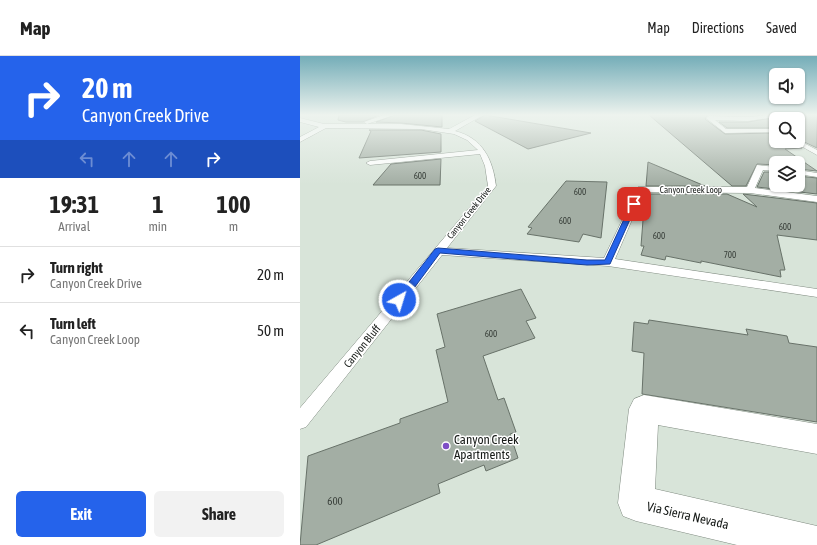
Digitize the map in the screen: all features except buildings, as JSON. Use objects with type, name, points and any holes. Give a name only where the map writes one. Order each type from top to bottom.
[{"type":"street","name":"Via Sierra Nevada","points":[[817,439],[644,409],[636,503],[817,544]]},
{"type":"lane","name":"Canyon Creek Drive","points":[[438,251],[492,186],[489,164],[482,152],[469,138]]},
{"type":"lane","points":[[805,146],[817,153]]},
{"type":"lane","points":[[370,163],[482,152]]},
{"type":"lane","points":[[750,190],[760,167],[769,169]]},
{"type":"lane","points":[[805,173],[817,175]]},
{"type":"lane","name":"Canyon Creek Loop","points":[[608,262],[641,189],[750,190],[817,199]]},
{"type":"lane","name":"Canyon Creek Drive","points":[[438,251],[587,262],[608,262],[817,293]]},
{"type":"lane","name":"Canyon Bluff","points":[[300,421],[438,251]]},
{"type":"place","name":"Canyon Creek Apartments","points":[[446,446]]},
{"type":"route","points":[[399,300],[438,251],[587,262],[608,262],[634,204]]}]
